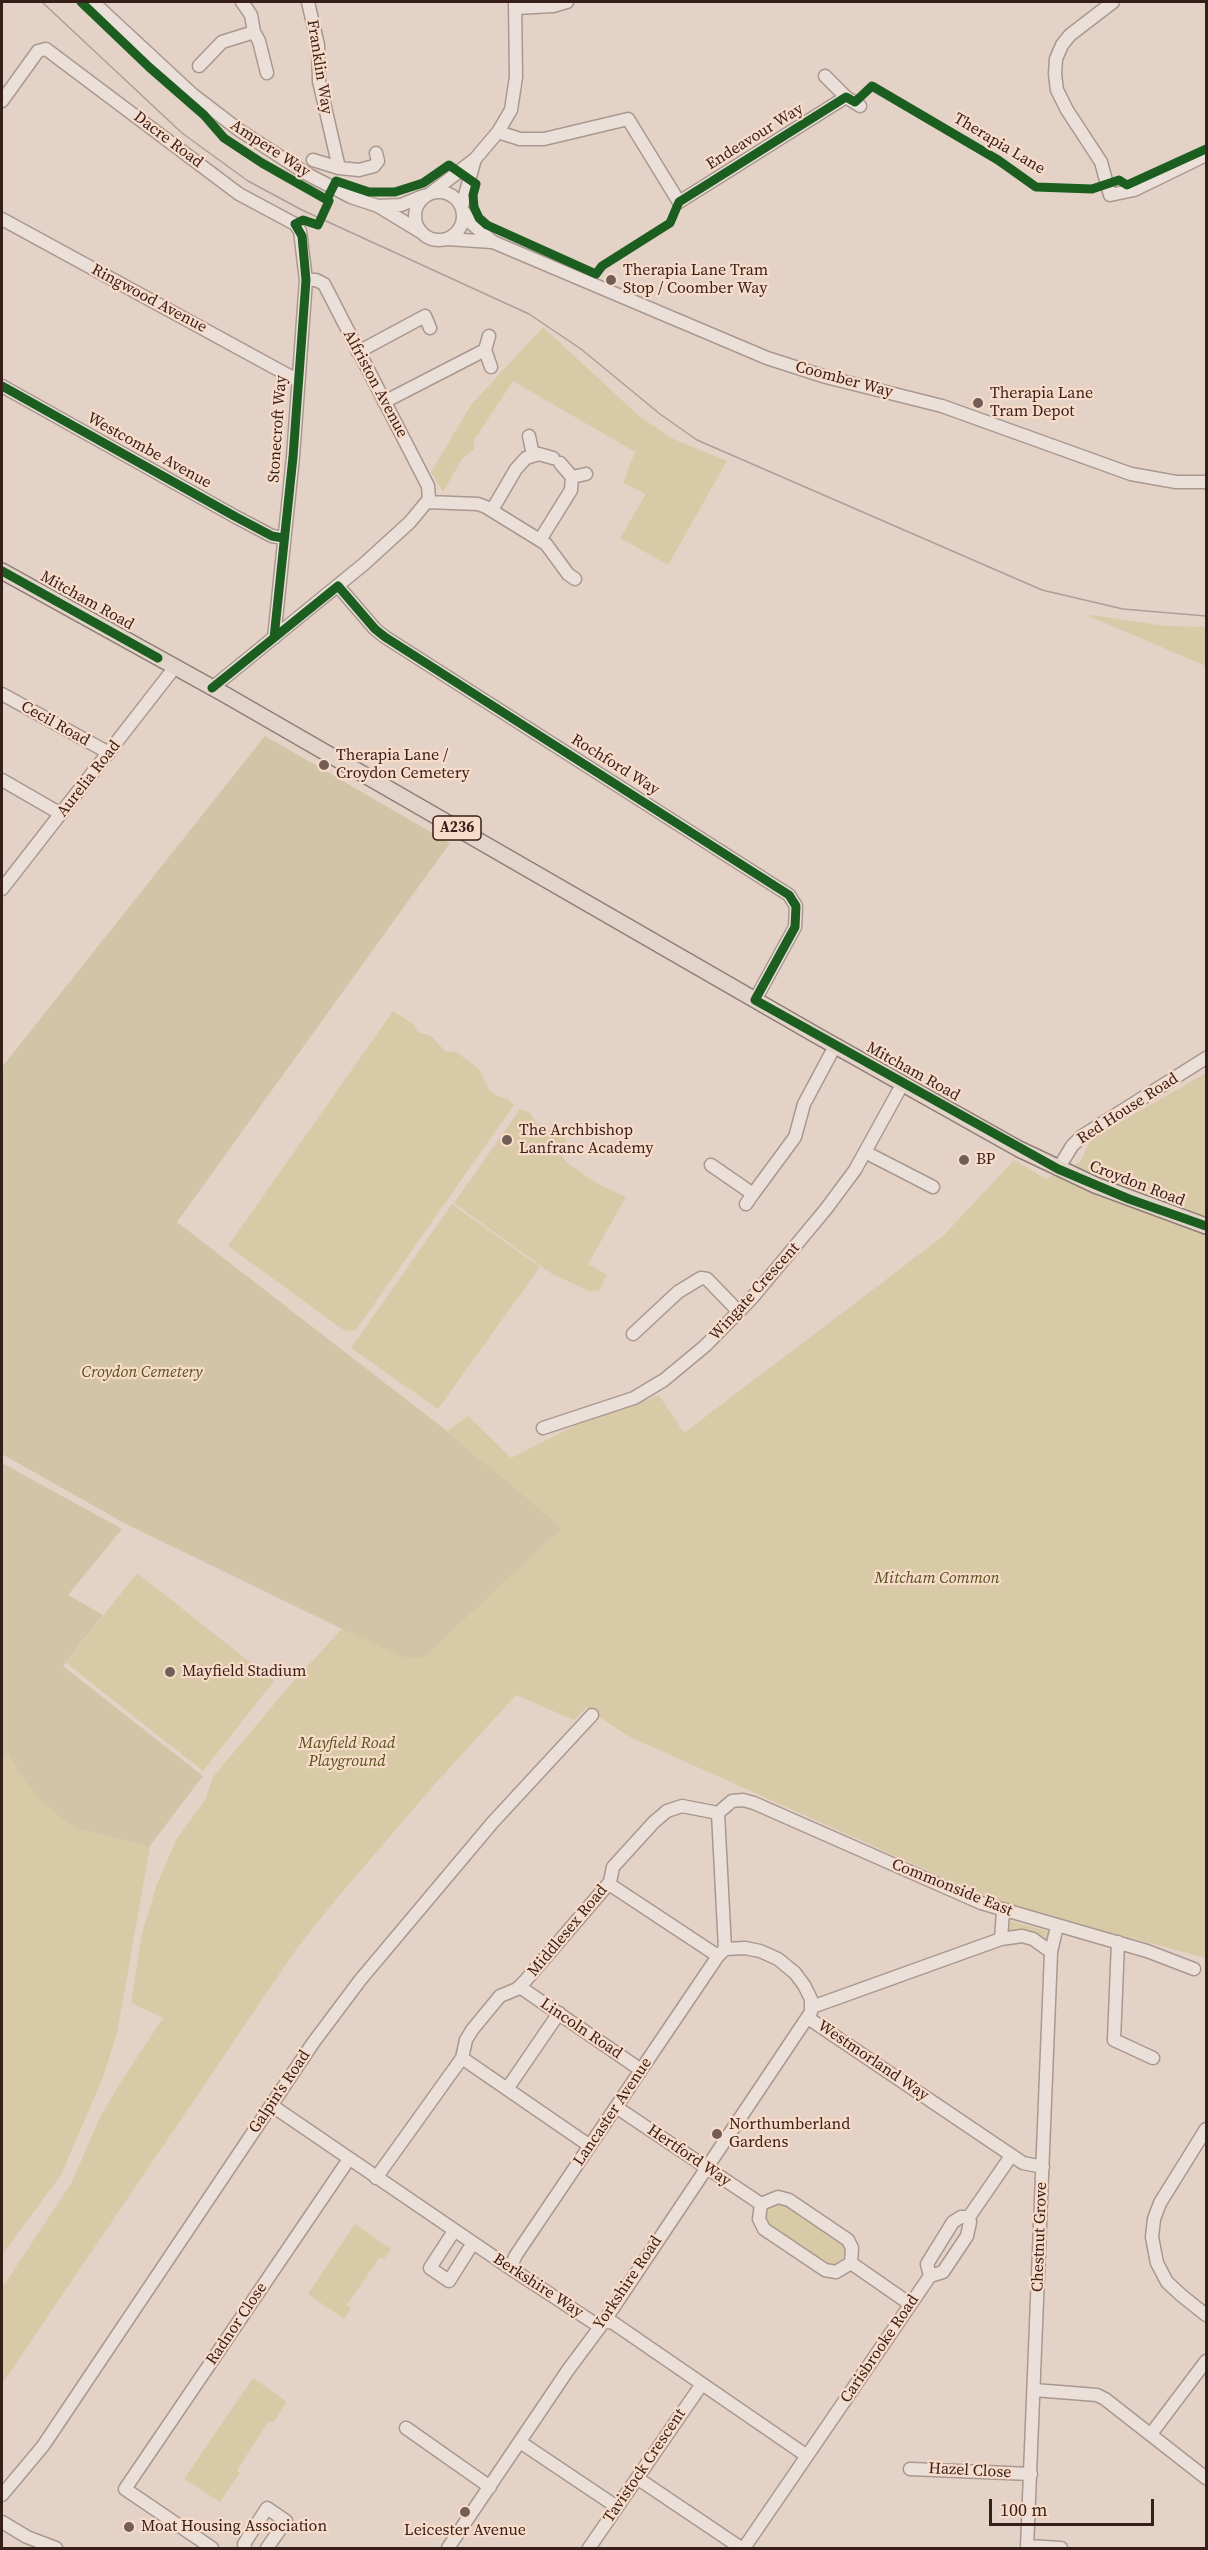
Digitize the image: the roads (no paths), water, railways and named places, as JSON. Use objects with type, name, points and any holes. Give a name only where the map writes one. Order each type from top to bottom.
[{"type":"main road","name":"Mitcham Road","points":[[2,571],[212,688],[835,1046],[1058,1169]]},
{"type":"main road","name":"Croydon Road","points":[[1058,1169],[1129,1199],[1206,1226]]},
{"type":"street","name":"Ampere Way","points":[[93,2],[176,80],[239,130],[307,174],[351,197],[378,207],[421,232]]},
{"type":"street","points":[[242,2],[251,15],[267,73]]},
{"type":"street","name":"Franklin Way","points":[[308,2],[318,45],[319,81],[339,168]]},
{"type":"street","points":[[463,209],[458,200],[446,192],[428,194],[416,206],[417,226],[421,232],[433,240],[448,239],[459,230],[462,224],[463,209],[476,159],[498,132],[511,110],[514,91],[515,5],[553,6],[567,2]]},
{"type":"street","points":[[1113,2],[1070,35],[1062,45],[1056,59],[1055,74],[1057,90],[1067,110],[1101,162],[1110,195],[1134,189],[1206,155]]},
{"type":"street","points":[[199,66],[222,42],[254,32]]},
{"type":"street","name":"Dacre Road","points":[[4,93],[38,51],[46,49],[239,194],[295,224]]},
{"type":"street","points":[[825,76],[846,97],[860,106]]},
{"type":"street","name":"Endeavour Way","points":[[498,132],[520,139],[544,139],[628,119],[679,202],[846,97]]},
{"type":"street","points":[[313,160],[339,168],[359,170],[374,166],[378,161],[376,153]]},
{"type":"street","name":"Ampere Way","points":[[378,207],[401,205],[428,194],[476,159]]},
{"type":"street","name":"Coomber Way","points":[[463,209],[471,223],[493,242],[791,367],[942,406],[1131,474],[1176,482],[1206,482]]},
{"type":"street","name":"Ringwood Avenue","points":[[2,219],[297,380]]},
{"type":"street","name":"Stonecroft Way","points":[[274,638],[293,457],[306,280],[302,236],[295,224]]},
{"type":"street","name":"Coomber Way","points":[[448,239],[493,242]]},
{"type":"street","name":"Alfriston Avenue","points":[[306,280],[316,280],[324,284],[428,486],[430,493],[428,502]]},
{"type":"street","points":[[358,352],[425,316],[430,328]]},
{"type":"street","points":[[489,336],[485,350],[491,367]]},
{"type":"street","points":[[384,402],[485,350]]},
{"type":"street","name":"Westcombe Avenue","points":[[2,387],[272,536],[283,538]]},
{"type":"street","points":[[529,436],[532,454]]},
{"type":"street","points":[[492,510],[520,463],[532,454]]},
{"type":"street","points":[[532,454],[557,461],[573,477]]},
{"type":"street","points":[[573,477],[586,474]]},
{"type":"street","points":[[540,540],[568,496],[573,477]]},
{"type":"street","points":[[212,688],[400,533],[428,502],[478,504],[492,510],[550,548],[563,568],[575,579]]},
{"type":"street","name":"Rochford Way","points":[[338,586],[375,629],[386,637],[789,895],[796,906],[795,927],[755,1000]]},
{"type":"street","name":"Aurelia Road","points":[[2,889],[175,667]]},
{"type":"street","name":"Cecil Road","points":[[2,694],[109,753]]},
{"type":"street","points":[[2,780],[61,814]]},
{"type":"street","points":[[711,1165],[749,1199],[795,1137],[804,1104],[835,1046]]},
{"type":"street","name":"Red House Road","points":[[1058,1169],[1072,1146],[1082,1136],[1206,1059]]},
{"type":"street","name":"Wingate Crescent","points":[[543,1428],[614,1406],[651,1389],[698,1352],[738,1312],[808,1233],[848,1179],[903,1083]]},
{"type":"street","points":[[865,1152],[933,1187]]},
{"type":"street","points":[[633,1334],[678,1292],[701,1278],[707,1280],[738,1312]]},
{"type":"street","name":"Galpin's Road","points":[[2,2495],[43,2446],[334,2014],[406,1924],[511,1802],[592,1715]]},
{"type":"street","name":"Commonside East","points":[[718,1813],[732,1801],[743,1800],[754,1803],[1003,1911],[1118,1942],[1194,1969]]},
{"type":"street","name":"Middlesex Road","points":[[376,2178],[462,2058],[468,2036],[482,2017],[500,1996],[520,1987],[609,1884],[613,1867],[665,1812],[682,1806],[718,1813]]},
{"type":"street","points":[[718,1813],[722,1952]]},
{"type":"street","points":[[609,1884],[722,1952]]},
{"type":"street","points":[[1001,1939],[1003,1911]]},
{"type":"street","name":"Chestnut Grove","points":[[1027,2547],[1052,1952],[1057,1926]]},
{"type":"street","points":[[810,2013],[1001,1939],[1022,1936],[1033,1939],[1052,1952]]},
{"type":"street","points":[[1118,1942],[1114,2040],[1153,2058]]},
{"type":"street","name":"Westmorland Way","points":[[722,1952],[751,1948],[778,1959],[800,1978],[810,1996],[810,2013],[1011,2156],[1027,2165],[1043,2167]]},
{"type":"street","name":"Lancaster Avenue","points":[[510,2268],[516,2255],[722,1952]]},
{"type":"street","name":"Lincoln Road","points":[[520,1987],[641,2070]]},
{"type":"street","points":[[507,2089],[559,2013]]},
{"type":"street","name":"Yorkshire Road","points":[[448,2548],[568,2370],[603,2323],[810,2013]]},
{"type":"street","points":[[462,2058],[590,2146]]},
{"type":"street","name":"Berkshire Way","points":[[272,2105],[510,2268],[594,2323],[612,2322],[807,2456]]},
{"type":"street","name":"Hertford Way","points":[[616,2107],[761,2204]]},
{"type":"street","points":[[1206,2129],[1160,2203],[1154,2219],[1152,2236],[1157,2263],[1167,2282],[1206,2314]]},
{"type":"street","name":"Carisbrooke Road","points":[[743,2548],[930,2276],[943,2272],[967,2236],[969,2217],[1011,2156]]},
{"type":"street","name":"Radnor Close","points":[[212,2548],[125,2489],[348,2159]]},
{"type":"street","points":[[778,2197],[789,2200],[848,2240],[852,2248],[851,2263],[836,2272],[825,2270],[764,2229],[759,2219],[761,2204],[778,2197]]},
{"type":"street","points":[[930,2276],[927,2264],[953,2222],[961,2217],[969,2217]]},
{"type":"street","points":[[454,2231],[430,2268],[449,2281],[473,2243]]},
{"type":"street","points":[[851,2263],[910,2304]]},
{"type":"street","points":[[1151,2434],[1206,2361]]},
{"type":"street","name":"Tavistock Crescent","points":[[589,2548],[702,2384]]},
{"type":"street","points":[[1034,2390],[1097,2395],[1206,2478]]},
{"type":"street","points":[[406,2428],[490,2487]]},
{"type":"street","points":[[520,2442],[617,2507]]},
{"type":"street","name":"Hazel Close","points":[[910,2469],[1030,2474]]},
{"type":"street","points":[[637,2478],[743,2548]]},
{"type":"street","points":[[245,2548],[244,2544],[267,2508],[286,2521],[267,2548]]},
{"type":"street","points":[[2,2522],[27,2537],[56,2548]]},
{"type":"street","points":[[1027,2547],[1061,2548]]},
{"type":"tram line","points":[[42,2],[182,133],[248,181],[302,210],[529,314],[581,349],[660,414],[697,440],[1042,590],[1123,609],[1206,616]]},
{"type":"place","name":"Therapia Lane Tram Stop / Coomber Way","points":[[611,280]]},
{"type":"place","name":"Therapia Lane Tram Depot","points":[[978,403]]},
{"type":"place","name":"Therapia Lane / Croydon Cemetery","points":[[324,765]]},
{"type":"place","name":"The Archbishop Lanfranc Academy","points":[[507,1140]]},
{"type":"place","name":"BP","points":[[964,1160]]},
{"type":"place","name":"Mayfield Stadium","points":[[170,1672]]},
{"type":"place","name":"Northumberland Gardens","points":[[717,2134]]},
{"type":"place","name":"Leicester Avenue","points":[[465,2512]]},
{"type":"place","name":"Moat Housing Association","points":[[129,2527]]},
{"type":"park label","name":"Croydon Cemetery","points":[[142,1373]]},
{"type":"park label","name":"Mitcham Common","points":[[937,1579]]},
{"type":"park label","name":"Mayfield Road Playground","points":[[347,1753]]}]
